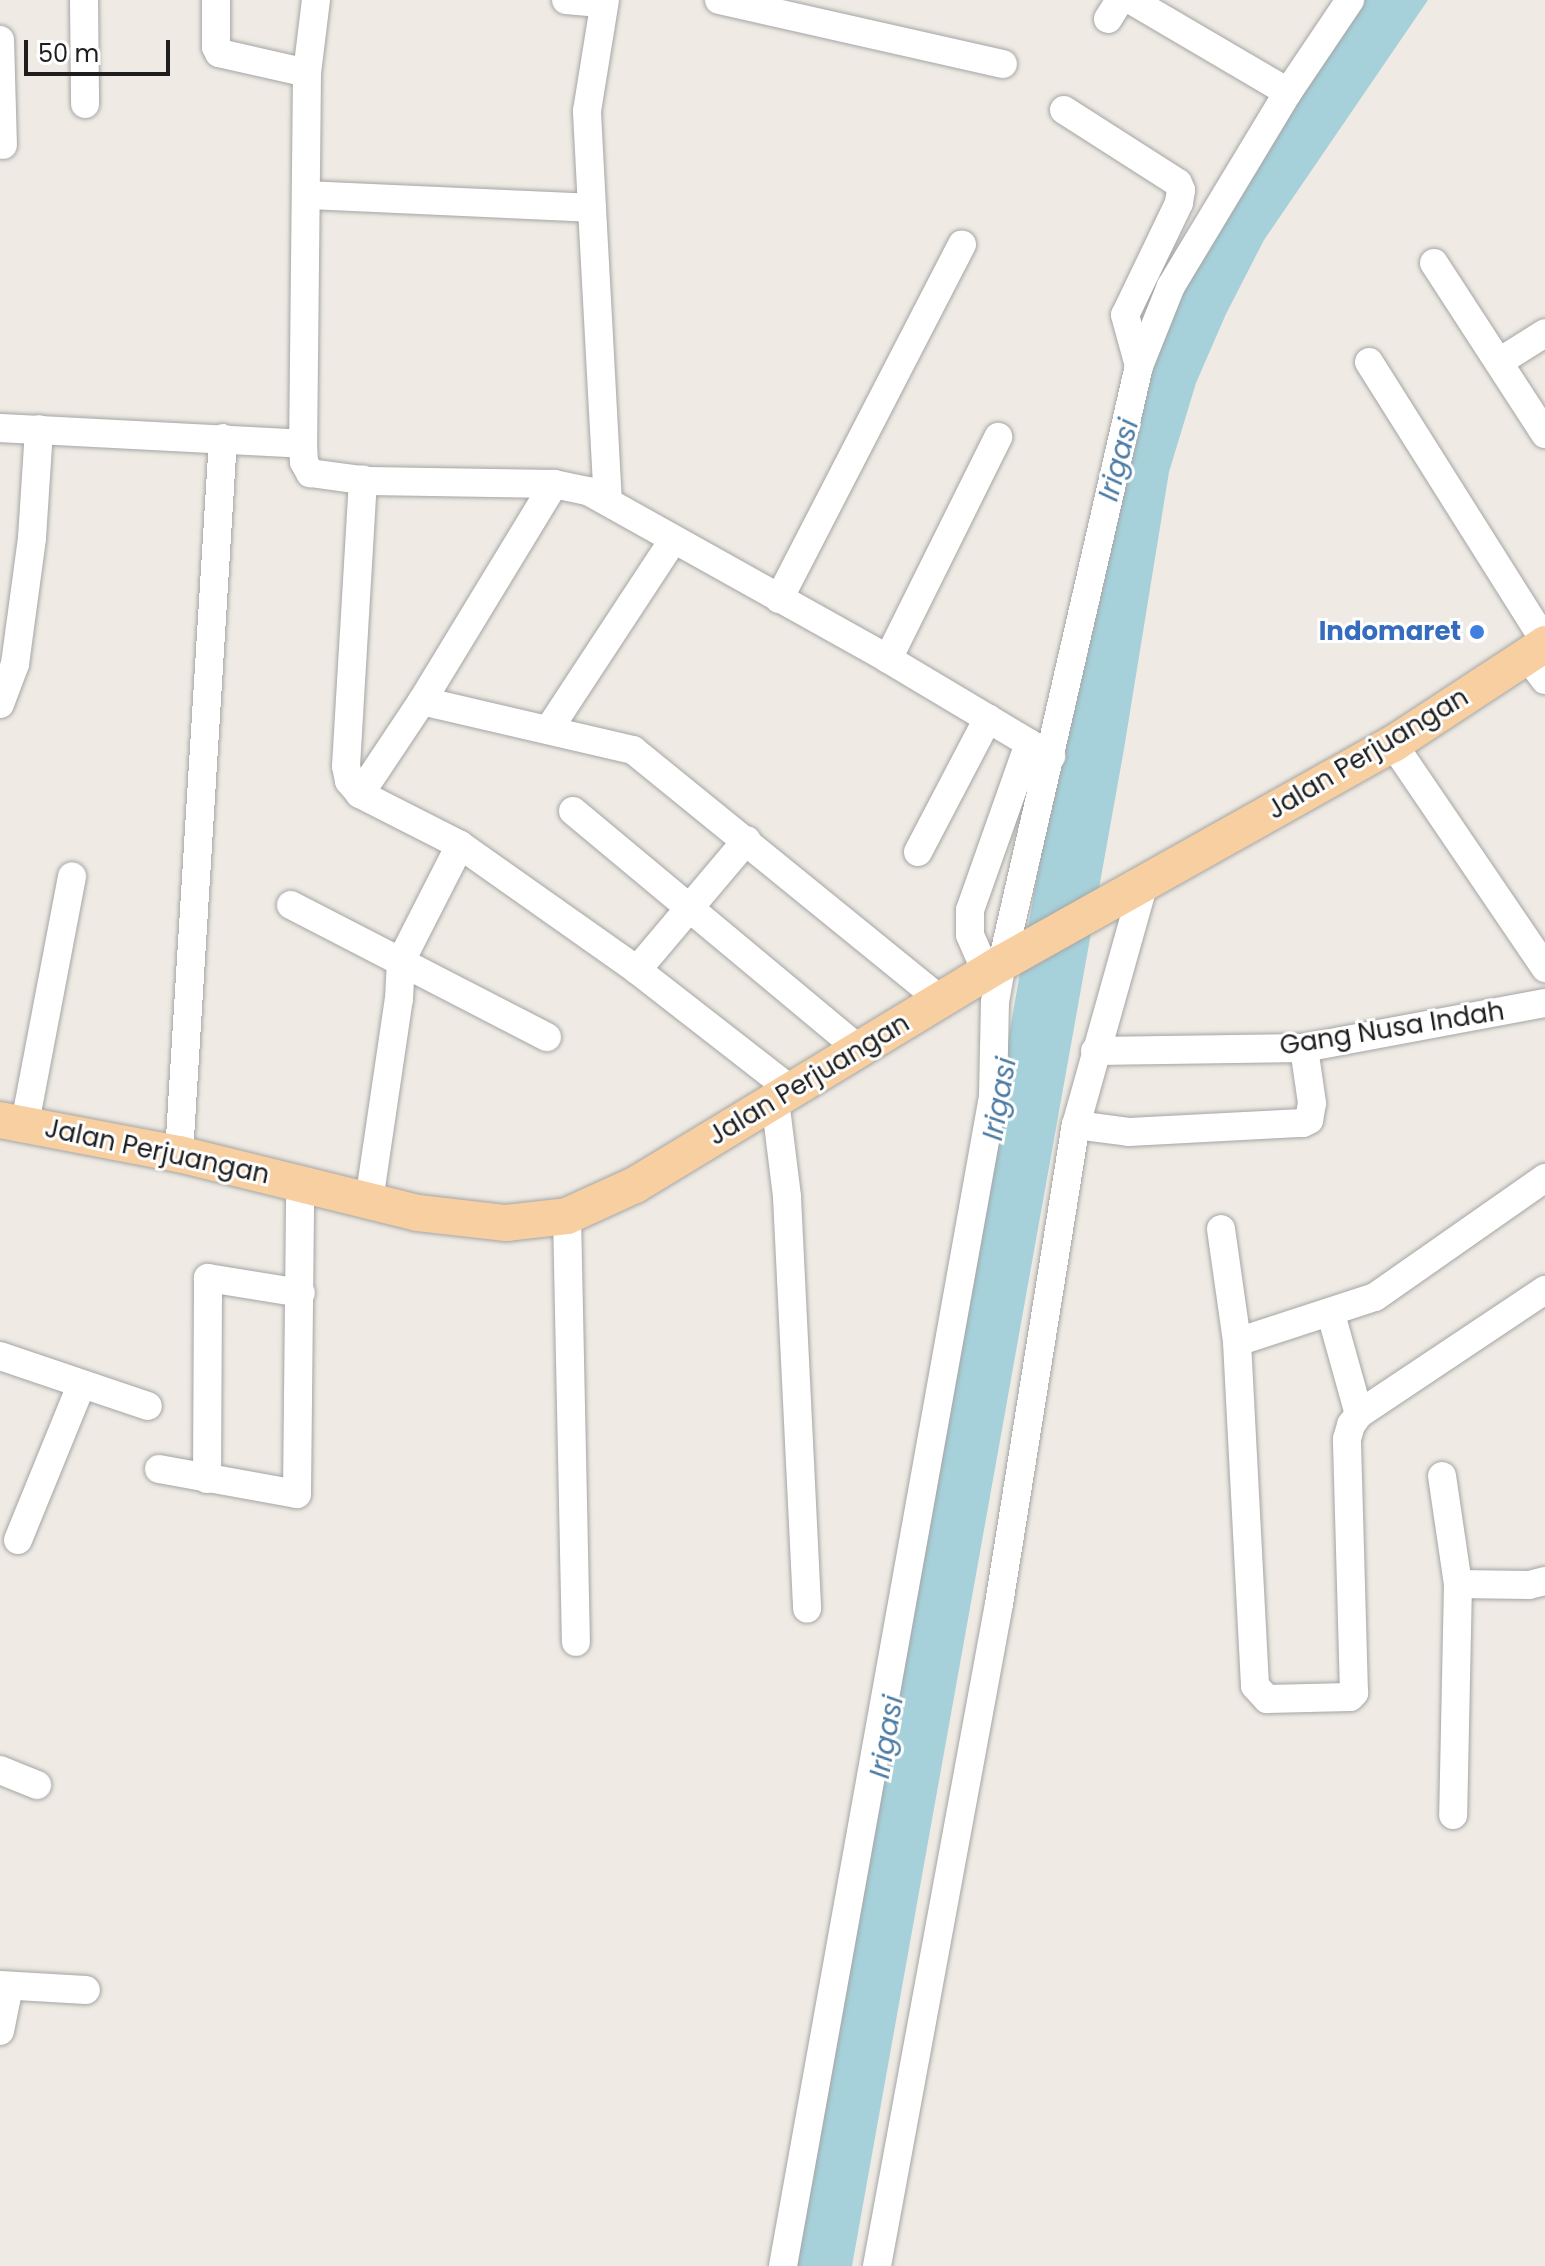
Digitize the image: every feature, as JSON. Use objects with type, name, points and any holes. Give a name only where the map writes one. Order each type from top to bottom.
[{"type":"main road","name":"Jalan Perjuangan","points":[[12,1121],[179,1154],[418,1213],[506,1223],[567,1216],[635,1185],[999,964],[1393,744],[1540,655]]},
{"type":"street","points":[[84,0],[85,104]]},
{"type":"street","points":[[216,0],[216,47],[219,53],[307,73]]},
{"type":"street","points":[[316,0],[307,73],[303,444],[304,462],[310,473],[363,480],[554,484],[588,491],[888,659],[1040,750]]},
{"type":"street","points":[[566,0],[604,2],[587,111],[608,500]]},
{"type":"street","points":[[719,0],[1003,64]]},
{"type":"street","points":[[1131,0],[1288,92]]},
{"type":"street","points":[[783,2266],[993,1096],[999,964],[1040,750],[1139,366],[1171,286],[1288,92],[1350,0]]},
{"type":"street","points":[[0,40],[3,145]]},
{"type":"street","points":[[1064,110],[1178,183],[1181,190],[1179,203],[1125,315],[1139,366]]},
{"type":"street","points":[[307,195],[592,208]]},
{"type":"street","points":[[779,599],[962,245]]},
{"type":"street","points":[[1434,263],[1545,434]]},
{"type":"street","points":[[1499,362],[1545,333]]},
{"type":"street","points":[[1369,362],[1540,655]]},
{"type":"street","points":[[0,428],[303,444]]},
{"type":"street","points":[[0,704],[15,664],[32,538],[39,429]]},
{"type":"street","points":[[888,659],[998,437]]},
{"type":"street","points":[[179,1154],[223,438]]},
{"type":"street","points":[[363,480],[346,766],[349,781],[360,794],[460,845],[637,970],[783,1095],[807,1609]]},
{"type":"street","points":[[360,794],[422,701],[554,484]]},
{"type":"street","points":[[549,729],[673,540]]},
{"type":"street","points":[[422,701],[633,750],[941,1000]]},
{"type":"street","points":[[918,852],[988,718]]},
{"type":"street","points":[[1393,744],[1545,968]]},
{"type":"street","points":[[999,964],[970,935],[970,910],[1040,750]]},
{"type":"street","points":[[573,811],[860,1050]]},
{"type":"street","points":[[637,970],[747,840]]},
{"type":"street","points":[[369,1201],[399,999],[401,961],[460,845]]},
{"type":"street","points":[[12,1121],[72,876]]},
{"type":"street","points":[[877,2266],[999,1604],[1076,1125],[1143,881]]},
{"type":"street","points":[[291,905],[547,1037]]},
{"type":"street","name":"Gang Nusa Indah","points":[[1095,1051],[1304,1048],[1545,1003]]},
{"type":"street","points":[[1076,1125],[1129,1132],[1303,1123],[1309,1120],[1312,1103],[1304,1048]]},
{"type":"street","points":[[1237,1342],[1331,1314],[1375,1297],[1545,1178]]},
{"type":"street","points":[[159,1469],[296,1495],[301,1293],[300,1184]]},
{"type":"street","points":[[567,1216],[576,1642]]},
{"type":"street","points":[[1221,1229],[1237,1342],[1255,1686],[1267,1699],[1350,1697],[1354,1693],[1347,1439],[1359,1414],[1545,1290]]},
{"type":"street","points":[[207,1479],[208,1278],[301,1293]]},
{"type":"street","points":[[1331,1314],[1359,1414]]},
{"type":"street","points":[[0,1356],[81,1386],[148,1406]]},
{"type":"street","points":[[18,1540],[81,1386]]},
{"type":"street","points":[[1442,1476],[1458,1584],[1453,1815]]},
{"type":"street","points":[[1458,1584],[1529,1585],[1545,1581]]},
{"type":"street","points":[[0,1770],[37,1785]]},
{"type":"street","points":[[0,2031],[4,1985],[86,1990]]},
{"type":"water","name":"Irigasi","points":[[1358,0],[1428,0],[1264,240],[1226,314],[1196,383],[1169,472],[1124,749],[852,2266],[792,2266],[1054,780],[1162,313]]},
{"type":"place","name":"Indomaret","points":[[1477,632]]}]
